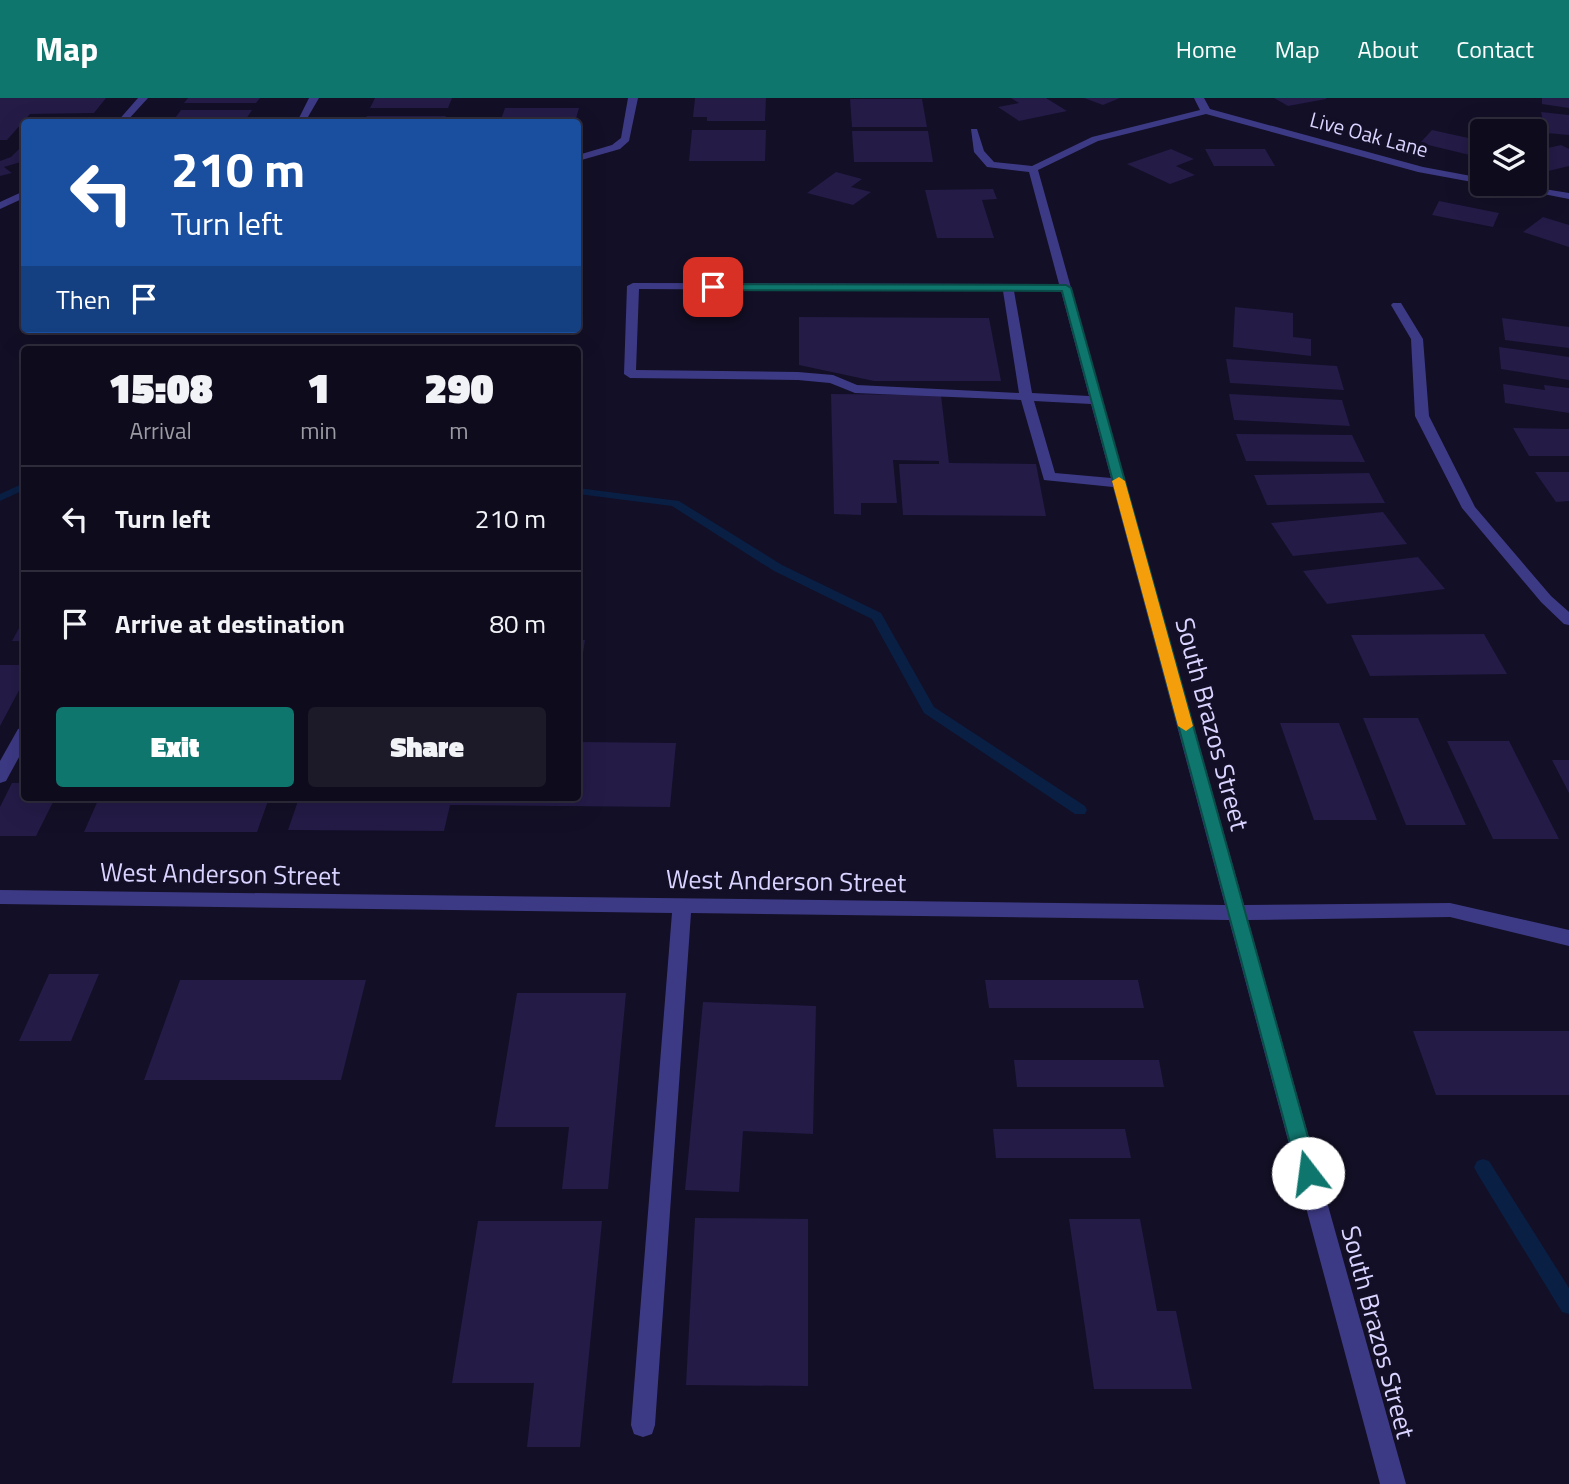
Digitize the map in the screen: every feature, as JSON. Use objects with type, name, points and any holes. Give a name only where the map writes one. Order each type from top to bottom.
[{"type":"street","points":[[124,119],[143,98]]},
{"type":"street","points":[[303,119],[314,98]]},
{"type":"street","points":[[581,157],[616,147],[626,139],[634,98]]},
{"type":"street","points":[[974,131],[979,152],[991,166],[1033,169],[1095,139],[1206,111],[1199,98]]},
{"type":"street","name":"Live Oak Lane","points":[[1206,111],[1422,170],[1470,179]]},
{"type":"street","name":"South Brazos Street","points":[[1033,169],[1393,1484]]},
{"type":"street","points":[[1547,193],[1569,197]]},
{"type":"street","points":[[0,206],[21,196]]},
{"type":"street","points":[[1066,288],[633,286],[630,374],[798,376],[833,379],[855,389],[1096,400]]},
{"type":"street","points":[[1008,288],[1026,395],[1049,477],[1119,483]]},
{"type":"street","points":[[1397,306],[1417,339],[1423,416],[1469,508],[1546,599],[1569,620]]},
{"type":"street","points":[[0,777],[21,738]]},
{"type":"street","name":"West Anderson Street","points":[[0,897],[1237,913],[1450,910],[1569,938]]},
{"type":"street","points":[[643,1425],[682,906]]},
{"type":"building","points":[[0,98],[106,98],[94,113],[30,114],[26,119],[21,119],[21,124],[7,140],[0,140]]},
{"type":"building","points":[[188,98],[260,98],[256,103],[184,103]]},
{"type":"building","points":[[375,98],[452,98],[448,108],[370,108]]},
{"type":"building","points":[[695,98],[766,98],[765,121],[707,121],[707,117],[693,117]]},
{"type":"building","points":[[1011,98],[1046,98],[1067,111],[1019,121],[998,107],[1019,103]]},
{"type":"building","points":[[1084,98],[1120,98],[1103,105]]},
{"type":"building","points":[[1274,98],[1326,98],[1326,99],[1288,106]]},
{"type":"building","points":[[1542,98],[1569,98],[1569,108],[1542,104]]},
{"type":"building","points":[[850,99],[922,99],[927,127],[852,127]]},
{"type":"building","points":[[505,108],[579,108],[576,119],[501,119]]},
{"type":"building","points":[[181,110],[252,110],[246,119],[174,119]]},
{"type":"building","points":[[1541,112],[1569,115],[1569,135],[1547,133],[1547,119],[1543,119]]},
{"type":"building","points":[[367,116],[446,116],[444,119],[365,119]]},
{"type":"building","points":[[692,130],[766,130],[765,161],[689,161]]},
{"type":"building","points":[[1432,130],[1470,138],[1470,155],[1420,143]]},
{"type":"building","points":[[852,131],[928,131],[933,162],[854,162]]},
{"type":"building","points":[[1561,145],[1569,149],[1569,166],[1547,171],[1547,148]]},
{"type":"building","points":[[21,147],[21,162],[4,167],[12,173],[0,176],[0,161],[11,157]]},
{"type":"building","points":[[1171,149],[1194,159],[1176,166],[1195,175],[1170,184],[1127,164]]},
{"type":"building","points":[[1205,149],[1265,149],[1275,166],[1214,166]]},
{"type":"building","points":[[836,172],[862,179],[851,187],[871,192],[853,205],[807,193]]},
{"type":"building","points":[[993,189],[997,199],[982,200],[994,238],[937,238],[925,190]]},
{"type":"building","points":[[1439,201],[1499,213],[1493,227],[1432,215]]},
{"type":"building","points":[[1543,217],[1569,225],[1569,247],[1523,232]]},
{"type":"building","points":[[1235,307],[1293,313],[1293,337],[1311,339],[1311,356],[1233,347]]},
{"type":"building","points":[[799,317],[989,318],[1001,381],[874,381],[799,365]]},
{"type":"building","points":[[1502,318],[1569,327],[1569,348],[1505,340]]},
{"type":"building","points":[[1499,347],[1569,357],[1569,380],[1501,369]]},
{"type":"building","points":[[1226,359],[1337,366],[1344,390],[1230,383]]},
{"type":"building","points":[[1503,384],[1545,390],[1544,385],[1569,388],[1569,413],[1505,403]]},
{"type":"building","points":[[831,394],[941,395],[949,463],[1036,464],[1046,516],[903,515],[899,464],[939,464],[939,461],[893,460],[897,503],[861,503],[861,515],[834,514]]},
{"type":"building","points":[[1229,394],[1342,400],[1350,426],[1234,420]]},
{"type":"building","points":[[1513,428],[1569,429],[1569,456],[1529,456]]},
{"type":"building","points":[[1236,434],[1352,435],[1365,462],[1246,461]]},
{"type":"building","points":[[1535,472],[1569,472],[1569,501],[1556,502]]},
{"type":"building","points":[[1369,473],[1385,503],[1267,505],[1254,475]]},
{"type":"building","points":[[1383,512],[1407,544],[1293,556],[1271,523]]},
{"type":"building","points":[[1418,557],[1445,589],[1327,604],[1303,571]]},
{"type":"building","points":[[21,624],[21,641],[12,641]]},
{"type":"building","points":[[1484,634],[1507,674],[1370,676],[1351,635]]},
{"type":"building","points":[[581,640],[585,640],[581,666]]},
{"type":"building","points":[[0,665],[21,665],[21,687],[0,726]]},
{"type":"building","points":[[1363,718],[1418,718],[1466,825],[1406,825]]},
{"type":"building","points":[[1280,723],[1339,723],[1377,820],[1314,820]]},
{"type":"building","points":[[1447,741],[1509,741],[1559,839],[1493,839]]},
{"type":"building","points":[[581,742],[676,743],[670,807],[450,805],[444,831],[288,830],[298,801],[581,801]]},
{"type":"building","points":[[1552,760],[1569,760],[1569,793]]},
{"type":"building","points":[[12,783],[21,783],[21,801],[54,801],[36,836],[0,836],[0,807]]},
{"type":"building","points":[[98,801],[268,801],[257,832],[84,832]]},
{"type":"building","points":[[49,974],[99,974],[71,1041],[19,1041]]},
{"type":"building","points":[[180,980],[366,980],[341,1080],[144,1080]]},
{"type":"building","points":[[985,980],[1138,980],[1144,1008],[989,1008]]},
{"type":"building","points":[[517,993],[626,993],[608,1189],[562,1189],[569,1127],[495,1127]]},
{"type":"building","points":[[703,1002],[816,1006],[813,1134],[743,1131],[739,1192],[685,1190]]},
{"type":"building","points":[[1413,1031],[1569,1031],[1569,1095],[1436,1095]]},
{"type":"building","points":[[1014,1060],[1159,1060],[1164,1087],[1017,1087]]},
{"type":"building","points":[[993,1129],[1125,1129],[1131,1158],[996,1158]]},
{"type":"building","points":[[695,1218],[808,1219],[808,1386],[686,1385]]},
{"type":"building","points":[[1069,1219],[1140,1219],[1157,1311],[1176,1311],[1192,1389],[1094,1389]]},
{"type":"building","points":[[478,1221],[602,1221],[580,1447],[527,1447],[534,1383],[452,1383]]},
{"type":"waterway","points":[[0,498],[21,488]]},
{"type":"waterway","points":[[581,491],[675,503],[778,568],[877,616],[929,710],[1080,810]]},
{"type":"waterway","points":[[1483,1167],[1569,1305]]},
{"type":"slow traffic","points":[[1119,481],[1186,726]]},
{"type":"route","points":[[713,287],[1066,288],[1308,1173]]}]
